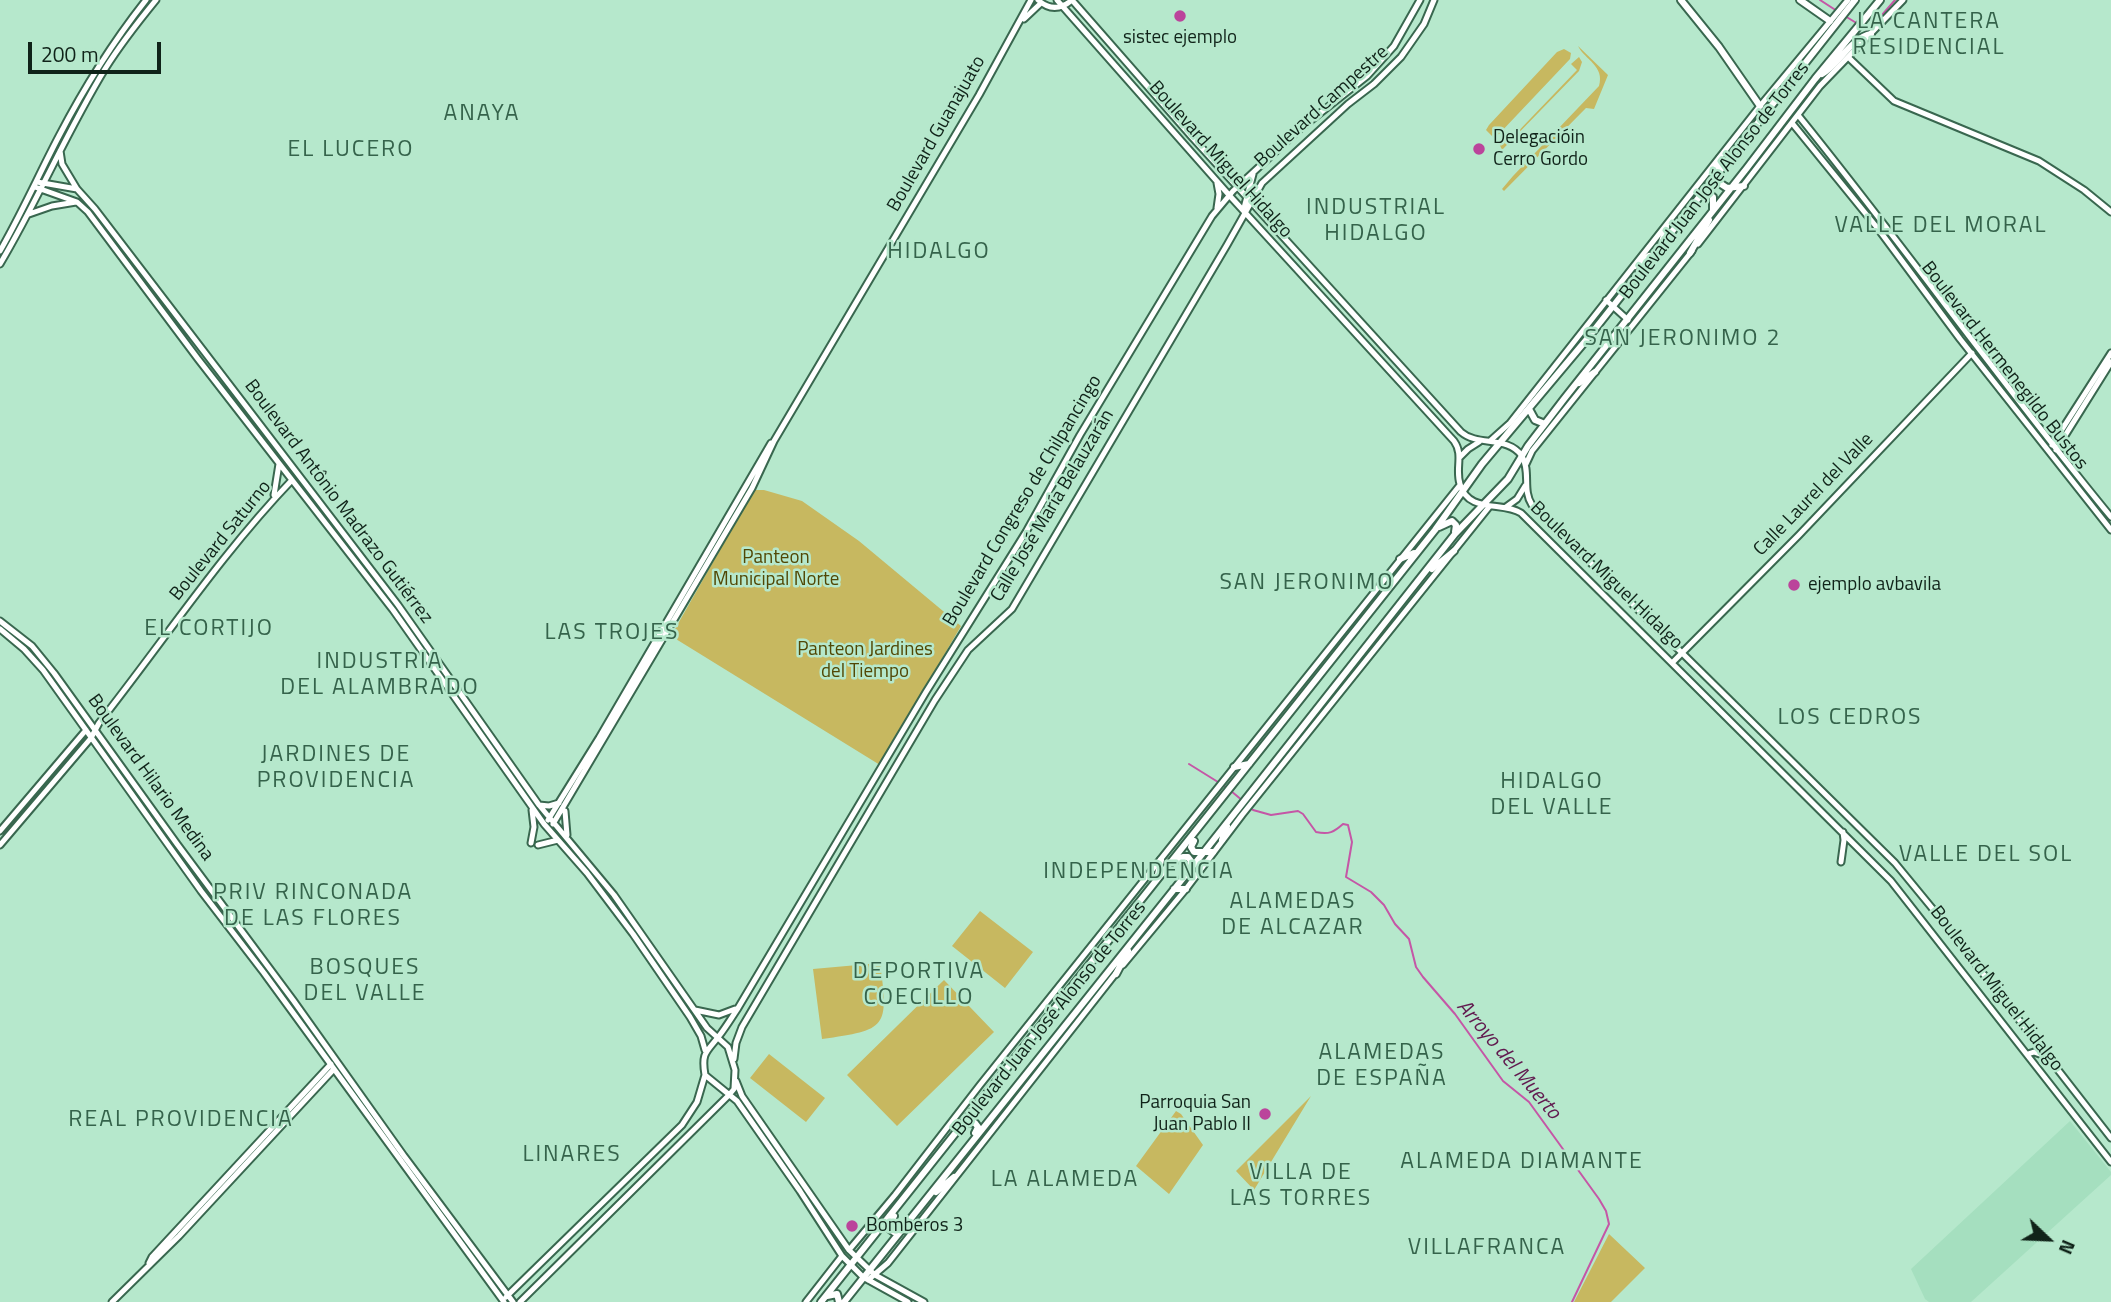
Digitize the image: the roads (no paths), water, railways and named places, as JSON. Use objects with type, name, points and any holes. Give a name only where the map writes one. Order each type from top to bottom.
[{"type":"main road","points":[[1681,0],[1719,47],[1760,106]]},
{"type":"main road","points":[[1800,0],[1832,23]]},
{"type":"main road","name":"Boulevard Juan José Alonso de Torres","points":[[823,1300],[915,1177],[961,1127],[1454,506],[1461,487],[1501,443],[1613,306],[1832,23],[1855,0]]},
{"type":"main road","name":"Boulevard Juan José Alonso de Torres","points":[[841,1302],[872,1273],[963,1152],[1228,822],[1247,803],[1455,534],[1486,506],[1508,479],[1572,388],[1630,322],[1713,209],[1880,0]]},
{"type":"main road","points":[[1815,79],[1831,68],[1858,40],[1871,34]]},
{"type":"main road","points":[[1720,158],[1716,176],[1719,184],[1725,188],[1744,186]]},
{"type":"main road","points":[[1690,253],[1713,209],[1711,196],[1701,194]]},
{"type":"main road","points":[[1662,244],[1666,227]]},
{"type":"main road","points":[[1635,266],[1656,251]]},
{"type":"main road","points":[[1572,388],[1595,372]]},
{"type":"main road","points":[[1510,423],[1529,409],[1535,420],[1545,424]]},
{"type":"main road","points":[[1435,530],[1452,521],[1456,526],[1455,534]]},
{"type":"main road","points":[[1401,559],[1419,550]]},
{"type":"main road","points":[[1422,577],[1454,551]]},
{"type":"main road","points":[[1234,767],[1249,764]]},
{"type":"main road","points":[[1205,821],[1191,847],[1198,853],[1213,852]]},
{"type":"main road","points":[[1222,841],[1228,822]]},
{"type":"main road","points":[[1174,861],[1184,856],[1190,860],[1184,878]]},
{"type":"main road","points":[[1156,882],[1161,860]]},
{"type":"main road","points":[[1174,889],[1186,889]]},
{"type":"main road","points":[[1116,974],[1141,929]]},
{"type":"main road","points":[[961,1127],[973,1122],[978,1127],[963,1152]]},
{"type":"main road","points":[[903,1230],[892,1231],[889,1227],[915,1177]]},
{"type":"main road","points":[[926,1199],[954,1177]]},
{"type":"main road","points":[[823,1300],[837,1294],[841,1302]]},
{"type":"street","points":[[0,251],[100,62],[146,0]]},
{"type":"street","points":[[0,264],[106,68],[156,0]]},
{"type":"street","name":"Boulevard Guanajuato","points":[[547,827],[912,210],[1031,0]]},
{"type":"street","name":"Boulevard Miguel Hidalgo","points":[[1057,0],[1244,212],[1454,441],[1460,457]]},
{"type":"street","points":[[1063,7],[1072,0]]},
{"type":"street","name":"Boulevard Miguel Hidalgo","points":[[1072,0],[1461,432],[1479,442]]},
{"type":"street","name":"Boulevard Campestre","points":[[1229,195],[1325,107],[1367,76],[1394,46],[1409,24],[1420,0]]},
{"type":"street","name":"Boulevard Campestre","points":[[1249,198],[1271,173],[1374,84],[1401,57],[1424,24],[1434,0]]},
{"type":"street","name":"Boulevard Juan José Alonso de Torres","points":[[1845,8],[1848,0]]},
{"type":"street","name":"Boulevard Juan José Alonso de Torres","points":[[1525,465],[1532,451],[1595,372],[1630,322],[1690,253],[1792,122],[1847,57],[1903,0]]},
{"type":"street","name":"Boulevard Guanajuato","points":[[1020,23],[1039,1],[1050,7],[1063,7]]},
{"type":"street","name":"Boulevard Juan José Alonso de Torres","points":[[1491,440],[1510,423],[1760,106],[1832,23]]},
{"type":"street","points":[[1847,57],[1894,101],[2039,161],[2084,190],[2111,212]]},
{"type":"street","name":"Boulevard Hermenegildo Bustos","points":[[1798,115],[1885,225],[1977,349],[2111,517]]},
{"type":"street","name":"Boulevard Hermenegildo Bustos","points":[[1792,122],[2111,530]]},
{"type":"street","points":[[60,150],[62,163],[77,189]]},
{"type":"street","points":[[1249,198],[1254,171]]},
{"type":"street","points":[[1216,180],[1219,194],[1217,208]]},
{"type":"street","name":"Boulevard Antônio Madrazo Gutiérrez","points":[[36,185],[77,202],[88,212],[393,610],[531,807],[587,873],[664,977],[699,1031],[705,1051]]},
{"type":"street","name":"Boulevard Antônio Madrazo Gutiérrez","points":[[43,187],[77,189],[95,209],[398,605],[539,805],[614,895],[717,1040],[728,1047],[734,1062]]},
{"type":"street","name":"Boulevard Congreso de Chilpancingo","points":[[705,1051],[717,1040],[738,1008],[926,692],[1026,532],[1080,435],[1217,208],[1229,195]]},
{"type":"street","name":"Calle José María Belauzarán","points":[[735,1078],[736,1043],[742,1027],[935,700],[975,643],[1009,613],[1015,604],[1237,225],[1249,198]]},
{"type":"street","points":[[29,214],[45,207],[77,202]]},
{"type":"street","points":[[1237,225],[1255,224]]},
{"type":"street","points":[[1606,300],[1630,322]]},
{"type":"street","name":"Calle Laurel del Valle","points":[[1672,663],[1977,349]]},
{"type":"street","points":[[2046,435],[2053,437],[2071,421],[2111,353]]},
{"type":"street","points":[[2051,453],[2111,362]]},
{"type":"street","points":[[2055,446],[2060,433]]},
{"type":"street","points":[[872,1273],[888,1263],[1186,889],[1247,803],[1454,551],[1486,506],[1471,499],[1461,487],[1458,469],[1460,457],[1479,442],[1491,440],[1501,443],[1522,457]]},
{"type":"street","name":"Boulevard Miguel Hidalgo","points":[[1522,457],[1527,498],[1532,505],[1895,863],[2111,1138]]},
{"type":"street","points":[[273,498],[278,482],[279,464]]},
{"type":"street","name":"Boulevard Saturno","points":[[0,845],[91,738],[99,723],[273,498],[292,480]]},
{"type":"street","points":[[1506,507],[1519,497],[1525,486]]},
{"type":"street","name":"Boulevard Juan José Alonso de Torres","points":[[849,1250],[915,1177],[1045,1004],[1461,487]]},
{"type":"street","name":"Boulevard Miguel Hidalgo","points":[[1486,506],[1506,507],[1521,513],[1891,881],[2111,1162]]},
{"type":"street","name":"Boulevard Hilario Medina","points":[[0,621],[24,638],[36,651],[89,728],[91,738],[201,891],[318,1041]]},
{"type":"street","name":"Boulevard Hilario Medina","points":[[0,629],[36,663],[89,728],[96,731],[503,1301]]},
{"type":"street","name":"Boulevard Saturno","points":[[0,831],[89,728],[99,723]]},
{"type":"street","points":[[539,805],[562,804],[568,838]]},
{"type":"street","points":[[531,807],[535,844],[558,840]]},
{"type":"street","points":[[1841,862],[1843,832]]},
{"type":"street","points":[[767,959],[778,966]]},
{"type":"street","points":[[1069,976],[1076,981]]},
{"type":"street","points":[[1045,1004],[1053,1010]]},
{"type":"street","points":[[695,1010],[719,1015],[738,1008]]},
{"type":"street","points":[[503,1301],[691,1114],[701,1094],[705,1075],[705,1051]]},
{"type":"street","points":[[2028,1054],[2032,1051],[2045,1056]]},
{"type":"street","points":[[112,1302],[180,1236],[334,1064]]},
{"type":"street","name":"Boulevard Hilario Medina","points":[[334,1064],[513,1302]]},
{"type":"street","points":[[705,1075],[737,1101],[842,1256],[865,1279],[908,1302]]},
{"type":"street","points":[[520,1302],[729,1095],[734,1089],[735,1078]]},
{"type":"street","points":[[735,1078],[742,1096],[849,1250],[872,1273],[925,1302]]},
{"type":"street","points":[[643,1164],[650,1175]]},
{"type":"street","points":[[806,1302],[842,1256]]},
{"type":"waterway","points":[[1820,0],[1837,11]]},
{"type":"waterway","points":[[1862,27],[1868,31],[1895,0]]},
{"type":"waterway","points":[[1845,16],[1858,24]]},
{"type":"waterway","name":"Arroyo del Muerto","points":[[1189,764],[1226,787]]},
{"type":"waterway","name":"Arroyo del Muerto","points":[[1231,791],[1243,801]]},
{"type":"waterway","name":"Arroyo del Muerto","points":[[1249,807],[1271,815],[1298,811],[1316,832],[1321,833],[1331,832],[1343,824],[1348,825],[1352,842],[1346,877],[1371,892],[1384,905],[1395,924],[1409,939],[1416,967],[1423,977],[1455,1014],[1503,1081],[1529,1102],[1599,1199],[1609,1224],[1572,1302]]},
{"type":"place","name":"sistec ejemplo","points":[[1180,16]]},
{"type":"place","name":"Delegacióin Cerro Gordo","points":[[1479,149]]},
{"type":"place","name":"ejemplo avbavila","points":[[1794,585]]},
{"type":"place","name":"Parroquia San Juan Pablo II","points":[[1265,1114]]},
{"type":"place","name":"Bomberos 3","points":[[852,1226]]},
{"type":"district","name":"LA CANTERA RESIDENCIAL","points":[[1929,35]]},
{"type":"district","name":"ANAYA","points":[[482,114]]},
{"type":"district","name":"EL LUCERO","points":[[351,150]]},
{"type":"district","name":"INDUSTRIAL HIDALGO","points":[[1376,221]]},
{"type":"district","name":"VALLE DEL MORAL","points":[[1941,226]]},
{"type":"district","name":"HIDALGO","points":[[939,252]]},
{"type":"district","name":"SAN JERONIMO 2","points":[[1683,339]]},
{"type":"district","name":"SAN JERONIMO","points":[[1307,583]]},
{"type":"district","name":"EL CORTIJO","points":[[209,629]]},
{"type":"district","name":"LAS TROJES","points":[[612,633]]},
{"type":"district","name":"INDUSTRIA DEL ALAMBRADO","points":[[380,675]]},
{"type":"district","name":"LOS CEDROS","points":[[1850,718]]},
{"type":"district","name":"JARDINES DE PROVIDENCIA","points":[[336,768]]},
{"type":"district","name":"HIDALGO DEL VALLE","points":[[1552,795]]},
{"type":"district","name":"VALLE DEL SOL","points":[[1986,855]]},
{"type":"district","name":"INDEPENDENCIA","points":[[1139,872]]},
{"type":"district","name":"PRIV RINCONADA DE LAS FLORES","points":[[313,906]]},
{"type":"district","name":"ALAMEDAS DE ALCAZAR","points":[[1293,915]]},
{"type":"district","name":"BOSQUES DEL VALLE","points":[[365,981]]},
{"type":"district","name":"DEPORTIVA COECILLO","points":[[919,985]]},
{"type":"district","name":"ALAMEDAS DE ESPAÑA","points":[[1382,1066]]},
{"type":"district","name":"REAL PROVIDENCIA","points":[[181,1120]]},
{"type":"district","name":"LINARES","points":[[572,1155]]},
{"type":"district","name":"ALAMEDA DIAMANTE","points":[[1522,1162]]},
{"type":"district","name":"LA ALAMEDA","points":[[1065,1180]]},
{"type":"district","name":"VILLA DE LAS TORRES","points":[[1301,1186]]},
{"type":"district","name":"VILLAFRANCA","points":[[1487,1248]]},
{"type":"park label","name":"Panteon Municipal Norte","points":[[776,569]]},
{"type":"park label","name":"Panteon Jardines del Tiempo","points":[[865,661]]}]
